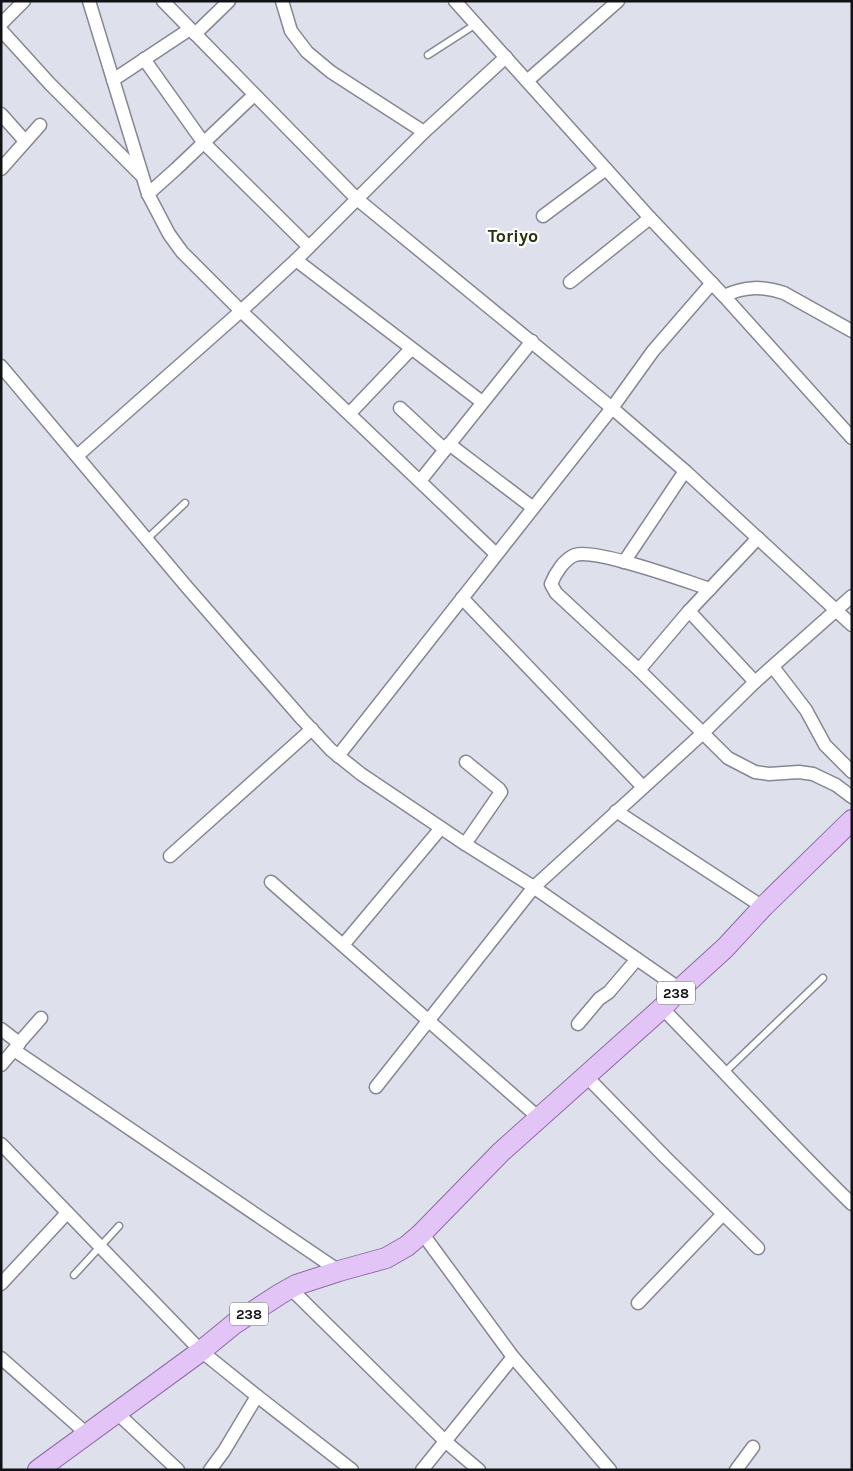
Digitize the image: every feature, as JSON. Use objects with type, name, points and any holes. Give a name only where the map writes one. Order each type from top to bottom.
[{"type":"main road","name":"238","points":[[38,1470],[201,1351],[234,1324],[290,1288],[339,1271],[386,1258],[407,1246],[494,1160],[662,1008],[725,948],[763,907],[852,820]]},
{"type":"street","points":[[1,24],[24,1]]},
{"type":"street","points":[[89,1],[148,194],[164,225],[182,252],[241,311],[496,554]]},
{"type":"street","points":[[163,1],[357,198],[612,408],[685,471],[852,625]]},
{"type":"street","points":[[113,80],[144,59],[192,31],[229,1]]},
{"type":"street","points":[[282,1],[291,31],[301,46],[331,72],[424,132]]},
{"type":"street","points":[[455,1],[650,218],[724,296],[852,438]]},
{"type":"street","points":[[527,81],[618,1]]},
{"type":"street","points":[[1,30],[50,84],[142,176]]},
{"type":"street","points":[[77,456],[296,260],[424,132],[506,57]]},
{"type":"street","points":[[144,59],[204,142],[309,247]]},
{"type":"street","points":[[148,194],[254,95]]},
{"type":"street","points":[[1,114],[25,141]]},
{"type":"street","points":[[1,169],[40,125]]},
{"type":"street","points":[[543,216],[606,168]]},
{"type":"street","points":[[570,282],[650,218]]},
{"type":"street","points":[[296,260],[482,402]]},
{"type":"street","points":[[338,756],[532,507],[612,408],[653,351],[712,283]]},
{"type":"street","points":[[724,296],[738,289],[774,290],[784,293],[852,330]]},
{"type":"street","points":[[420,481],[532,341]]},
{"type":"street","points":[[350,413],[411,349]]},
{"type":"street","points":[[1,366],[312,730],[338,756],[361,774],[441,828],[534,887],[680,989]]},
{"type":"street","points":[[400,408],[447,447],[532,507]]},
{"type":"street","points":[[624,562],[685,471]]},
{"type":"street","points":[[639,670],[689,611],[758,538]]},
{"type":"street","points":[[710,589],[624,562],[594,555],[575,555],[565,562],[551,585],[559,596],[639,670],[728,758],[755,772],[769,774],[799,772],[813,774],[836,785],[852,797]]},
{"type":"street","points":[[376,1086],[534,887],[852,596]]},
{"type":"street","points":[[462,598],[643,787]]},
{"type":"street","points":[[689,611],[756,682]]},
{"type":"street","points":[[773,667],[806,710],[824,745],[852,772]]},
{"type":"street","points":[[170,856],[312,730]]},
{"type":"street","points":[[466,762],[501,792],[466,844]]},
{"type":"street","points":[[616,811],[763,907]]},
{"type":"street","points":[[343,945],[441,828]]},
{"type":"street","points":[[271,882],[539,1118]]},
{"type":"street","points":[[578,1024],[599,999],[609,992],[636,959]]},
{"type":"street","points":[[662,1008],[725,1072],[808,1162],[852,1204]]},
{"type":"street","points":[[1,1065],[41,1018]]},
{"type":"street","points":[[1,1029],[16,1046],[339,1271]]},
{"type":"street","points":[[586,1076],[758,1248]]},
{"type":"street","points":[[1,1144],[201,1351],[352,1470]]},
{"type":"street","points":[[1,1284],[67,1213]]},
{"type":"street","points":[[638,1303],[723,1214]]},
{"type":"street","points":[[422,1233],[513,1357],[610,1470]]},
{"type":"street","points":[[290,1288],[446,1442],[479,1470]]},
{"type":"street","points":[[422,1470],[513,1357]]},
{"type":"street","points":[[1,1358],[87,1434]]},
{"type":"street","points":[[210,1470],[229,1443],[257,1396]]},
{"type":"street","points":[[116,1412],[178,1470]]},
{"type":"street","points":[[736,1470],[753,1447]]},
{"type":"lane","points":[[428,55],[476,24]]},
{"type":"lane","points":[[147,539],[185,503]]},
{"type":"lane","points":[[725,1072],[823,978]]},
{"type":"lane","points":[[74,1275],[119,1226]]},
{"type":"district","name":"Toriyo","points":[[513,236]]}]
